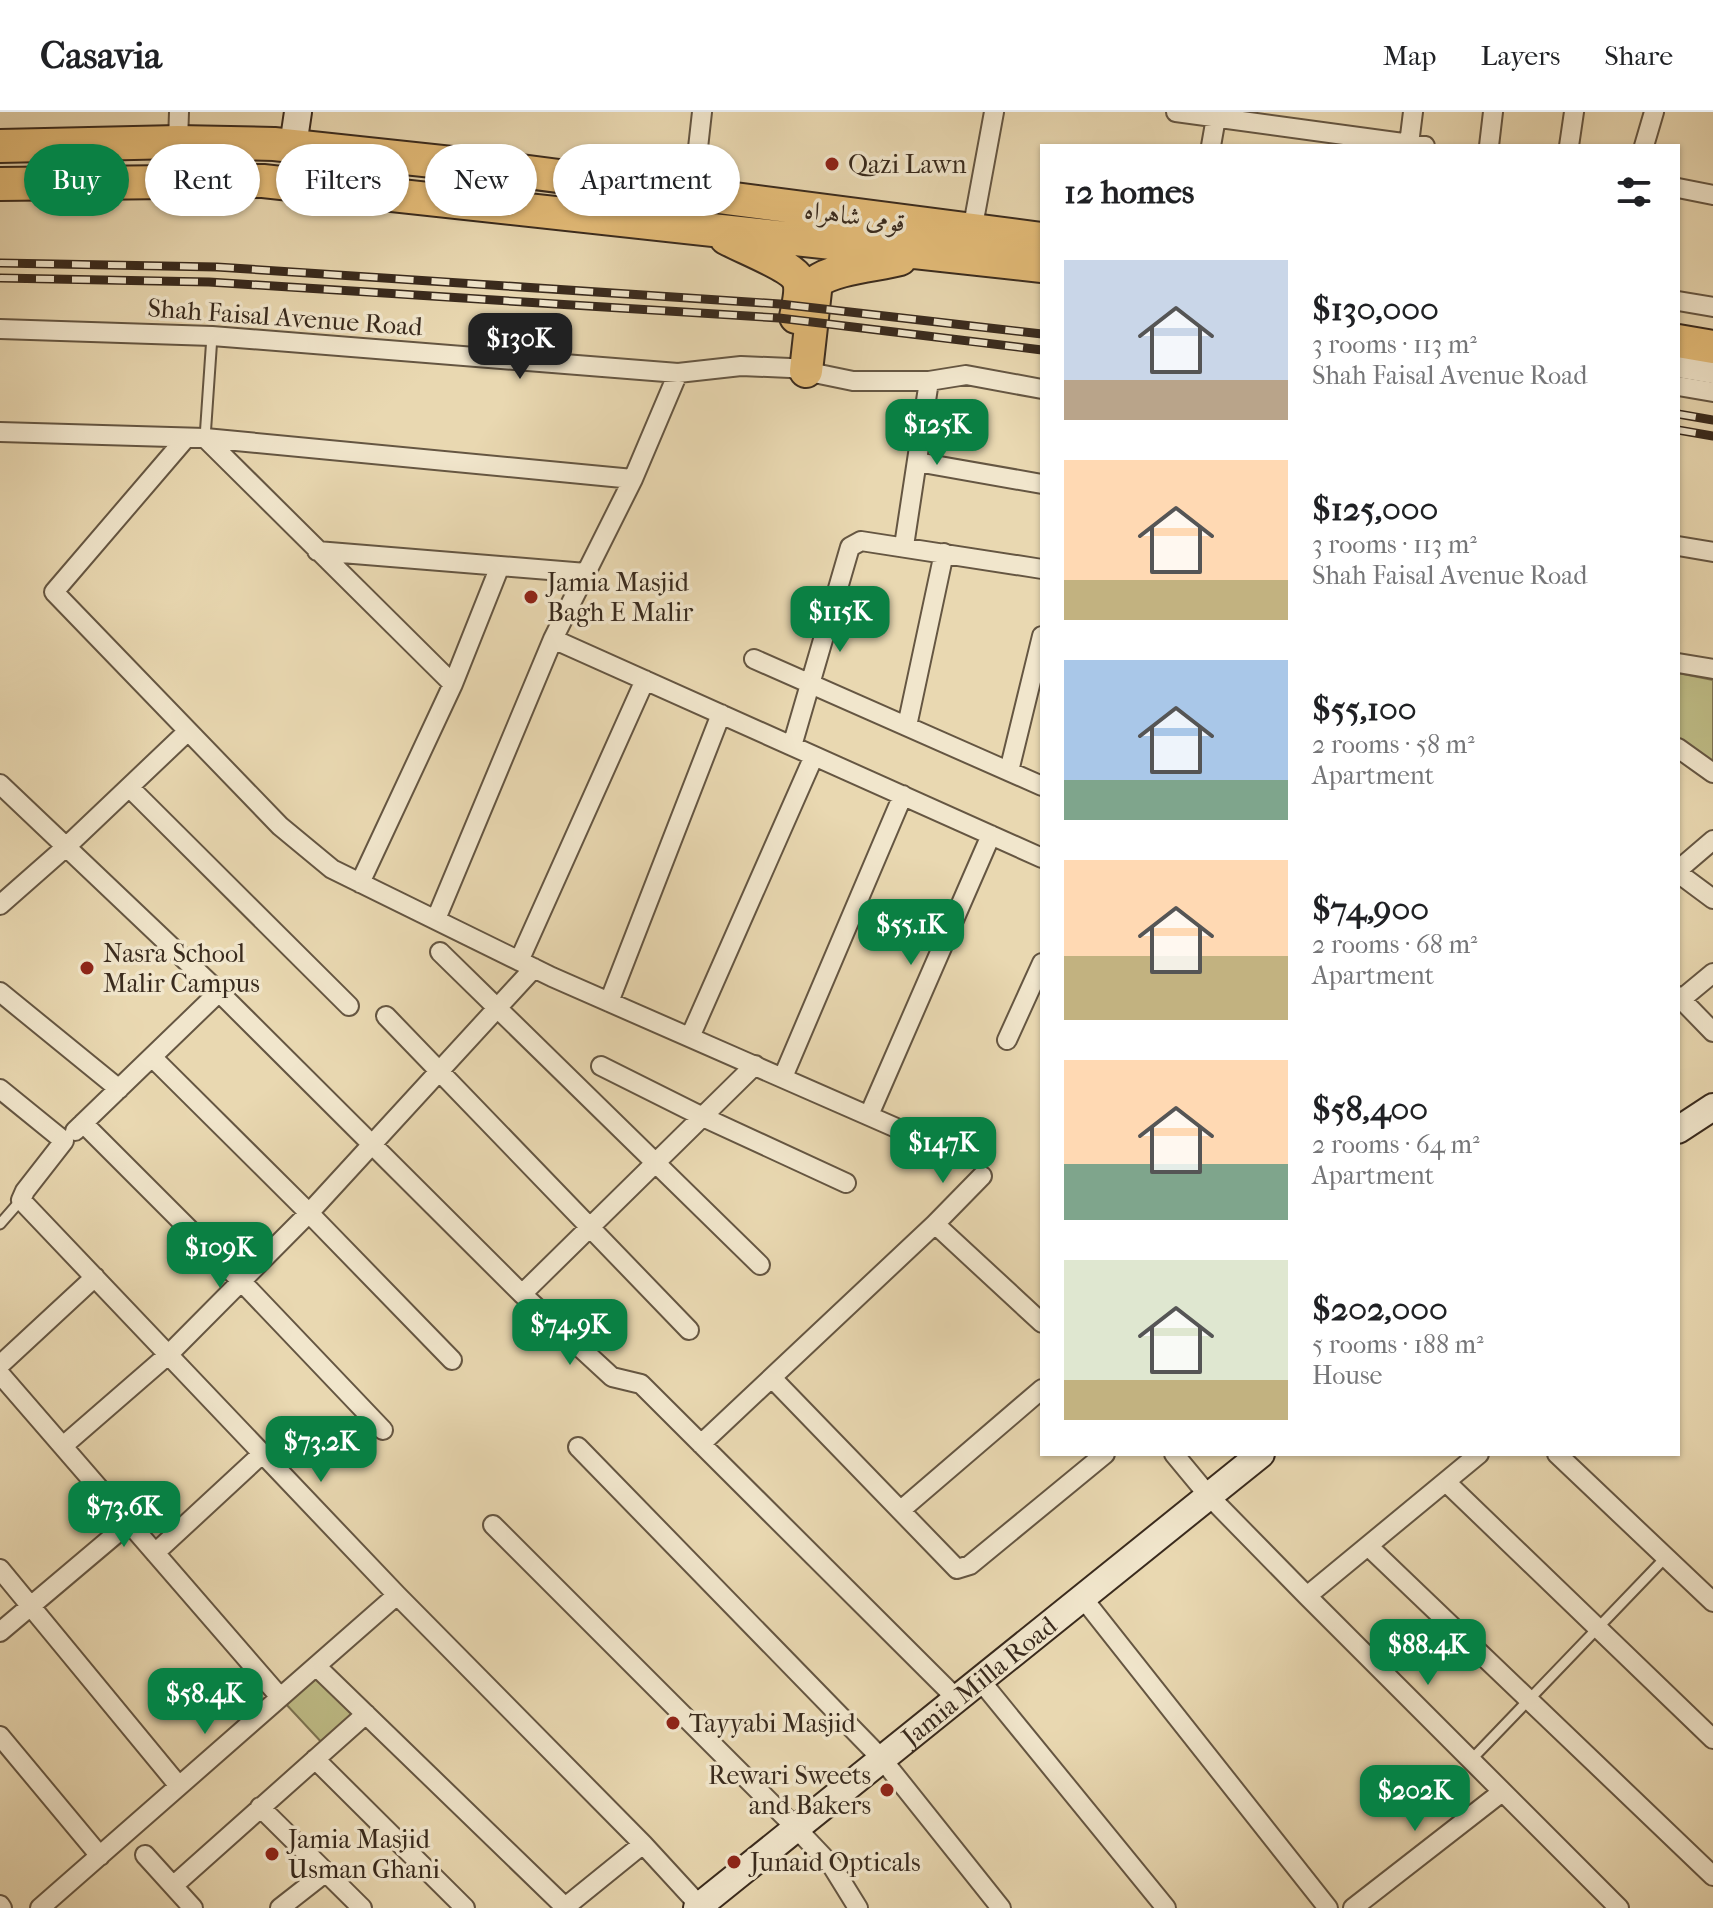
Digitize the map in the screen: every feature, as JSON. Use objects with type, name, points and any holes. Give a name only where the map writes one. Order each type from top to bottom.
[{"type":"highway","name":"قومی شاہراہ","points":[[0,146],[179,127],[277,144]]},
{"type":"highway","name":"قومی شاہراہ","points":[[409,158],[1040,239]]},
{"type":"highway","name":"قومی شاہراہ","points":[[0,184],[263,181],[1040,266]]},
{"type":"highway","points":[[709,230],[786,268],[800,282],[798,370]]},
{"type":"highway","points":[[798,370],[816,282],[823,276],[927,253]]},
{"type":"highway","points":[[1680,322],[1713,328]]},
{"type":"highway","points":[[1680,341],[1713,347]]},
{"type":"main road","points":[[281,112],[283,144]]},
{"type":"main road","points":[[283,144],[298,112]]},
{"type":"main road","points":[[1680,364],[1713,370]]},
{"type":"main road","points":[[1680,1129],[1713,1107]]},
{"type":"main road","name":"Jamia Milla Road","points":[[698,1907],[1258,1456]]},
{"type":"street","points":[[698,144],[702,112]]},
{"type":"street","points":[[972,231],[994,112]]},
{"type":"street","points":[[1176,112],[1217,114],[1410,144]]},
{"type":"street","points":[[1325,132],[1328,112]]},
{"type":"street","points":[[1413,112],[1417,144]]},
{"type":"street","points":[[1489,144],[1493,112]]},
{"type":"street","points":[[1569,144],[1574,112]]},
{"type":"street","points":[[1645,144],[1654,112]]},
{"type":"street","points":[[1211,144],[1217,114]]},
{"type":"street","points":[[1680,188],[1713,195]]},
{"type":"street","points":[[1680,301],[1713,307]]},
{"type":"street","name":"Shah Faisal Avenue Road","points":[[0,329],[212,336],[678,373],[741,366],[798,370],[853,381],[929,381],[966,375],[1040,389]]},
{"type":"street","points":[[436,919],[553,639],[633,479],[678,373]]},
{"type":"street","points":[[904,546],[929,381]]},
{"type":"street","points":[[1680,386],[1713,392]]},
{"type":"street","points":[[0,432],[205,438],[633,479]]},
{"type":"street","points":[[186,438],[54,592],[280,826],[332,869],[526,965],[901,1130]]},
{"type":"street","points":[[205,438],[453,684]]},
{"type":"street","points":[[917,462],[1040,484]]},
{"type":"street","points":[[792,746],[850,547],[861,541],[1040,569]]},
{"type":"street","points":[[1680,546],[1713,552]]},
{"type":"street","points":[[317,551],[586,573]]},
{"type":"street","points":[[907,726],[944,553]]},
{"type":"street","points":[[360,883],[453,684],[500,566]]},
{"type":"street","points":[[553,639],[1040,857]]},
{"type":"street","points":[[1009,771],[1040,644]]},
{"type":"street","points":[[754,659],[1040,785]]},
{"type":"street","points":[[1680,663],[1713,669]]},
{"type":"street","points":[[63,1446],[169,1354],[309,1213],[497,1009],[526,965],[645,680]]},
{"type":"street","points":[[609,1002],[721,714]]},
{"type":"street","points":[[0,905],[188,731]]},
{"type":"street","points":[[1680,749],[1713,773]]},
{"type":"street","points":[[690,1037],[814,756]]},
{"type":"street","points":[[0,784],[219,992],[522,1294],[612,1377],[641,1384],[957,1699]]},
{"type":"street","points":[[129,787],[349,1006]]},
{"type":"street","points":[[783,1077],[903,795]]},
{"type":"street","points":[[869,1115],[991,835]]},
{"type":"street","points":[[1680,870],[1713,840]]},
{"type":"street","points":[[1680,874],[1713,899]]},
{"type":"street","points":[[440,952],[760,1265]]},
{"type":"street","points":[[1007,1040],[1040,967]]},
{"type":"street","points":[[1680,998],[1713,973]]},
{"type":"street","points":[[0,992],[119,1089]]},
{"type":"street","points":[[219,992],[64,1141],[21,1200],[397,1595],[643,1844],[698,1907]]},
{"type":"street","points":[[1680,1000],[1713,1032]]},
{"type":"street","points":[[386,1016],[689,1330]]},
{"type":"street","points":[[152,1057],[452,1360]]},
{"type":"street","points":[[522,1294],[755,1065]]},
{"type":"street","points":[[601,1066],[846,1183]]},
{"type":"street","points":[[1,1091],[64,1141]]},
{"type":"street","points":[[83,1123],[241,1281],[383,1430]]},
{"type":"street","points":[[701,1444],[982,1176]]},
{"type":"street","points":[[935,1224],[1040,1321]]},
{"type":"street","points":[[0,1365],[95,1277]]},
{"type":"street","points":[[0,1374],[280,1697]]},
{"type":"street","points":[[772,1378],[957,1569],[964,1568],[1103,1456]]},
{"type":"street","points":[[901,1510],[1040,1391]]},
{"type":"street","points":[[578,1447],[882,1759],[1001,1908]]},
{"type":"street","points":[[155,1553],[263,1453]]},
{"type":"street","points":[[1176,1456],[1208,1495],[1307,1596],[1619,1908]]},
{"type":"street","points":[[1307,1596],[1477,1456]]},
{"type":"street","points":[[1559,1456],[1713,1602]]},
{"type":"street","points":[[1446,1482],[1713,1739]]},
{"type":"street","points":[[0,1632],[129,1523]]},
{"type":"street","points":[[493,1525],[796,1828],[832,1866],[858,1908]]},
{"type":"street","points":[[1368,1546],[1713,1876]]},
{"type":"street","points":[[0,1569],[179,1786]]},
{"type":"street","points":[[50,1905],[100,1856],[397,1595]]},
{"type":"street","points":[[1082,1597],[1328,1908]]},
{"type":"street","points":[[316,1666],[561,1904]]},
{"type":"street","points":[[316,1666],[561,1904]]},
{"type":"street","points":[[980,1680],[1166,1908]]},
{"type":"street","points":[[173,1886],[366,1714]]},
{"type":"street","points":[[0,1736],[100,1856]]},
{"type":"street","points":[[315,1759],[465,1908]]},
{"type":"street","points":[[1353,1908],[1502,1792]]},
{"type":"street","points":[[260,1807],[362,1908]]},
{"type":"street","points":[[561,1904],[643,1844]]},
{"type":"street","points":[[145,1855],[193,1908]]},
{"type":"street","points":[[280,1908],[326,1872]]},
{"type":"lane","points":[[205,438],[212,336]]},
{"type":"lane","points":[[0,1224],[21,1200]]},
{"type":"lane","points":[[1471,1760],[1666,1557]]},
{"type":"shaded area","points":[[1680,673],[1713,680],[1713,767],[1680,742]]},
{"type":"shaded area","points":[[317,1671],[360,1716],[325,1746],[284,1702]]},
{"type":"railway","points":[[0,263],[217,267],[780,304],[1040,334]]},
{"type":"railway","points":[[0,278],[209,282],[779,318],[1040,350]]},
{"type":"railway","points":[[1680,414],[1713,420]]},
{"type":"railway","points":[[1680,430],[1713,436]]},
{"type":"place","name":"Qazi Lawn","points":[[832,164]]},
{"type":"place","name":"Jamia Masjid Bagh E Malir","points":[[531,597]]},
{"type":"place","name":"Nasra School Malir Campus","points":[[87,968]]},
{"type":"place","name":"Tayyabi Masjid","points":[[673,1723]]},
{"type":"place","name":"Rewari Sweets and Bakers","points":[[887,1790]]},
{"type":"place","name":"Jamia Masjid Usman Ghani","points":[[272,1854]]},
{"type":"place","name":"Junaid Opticals","points":[[734,1862]]}]
